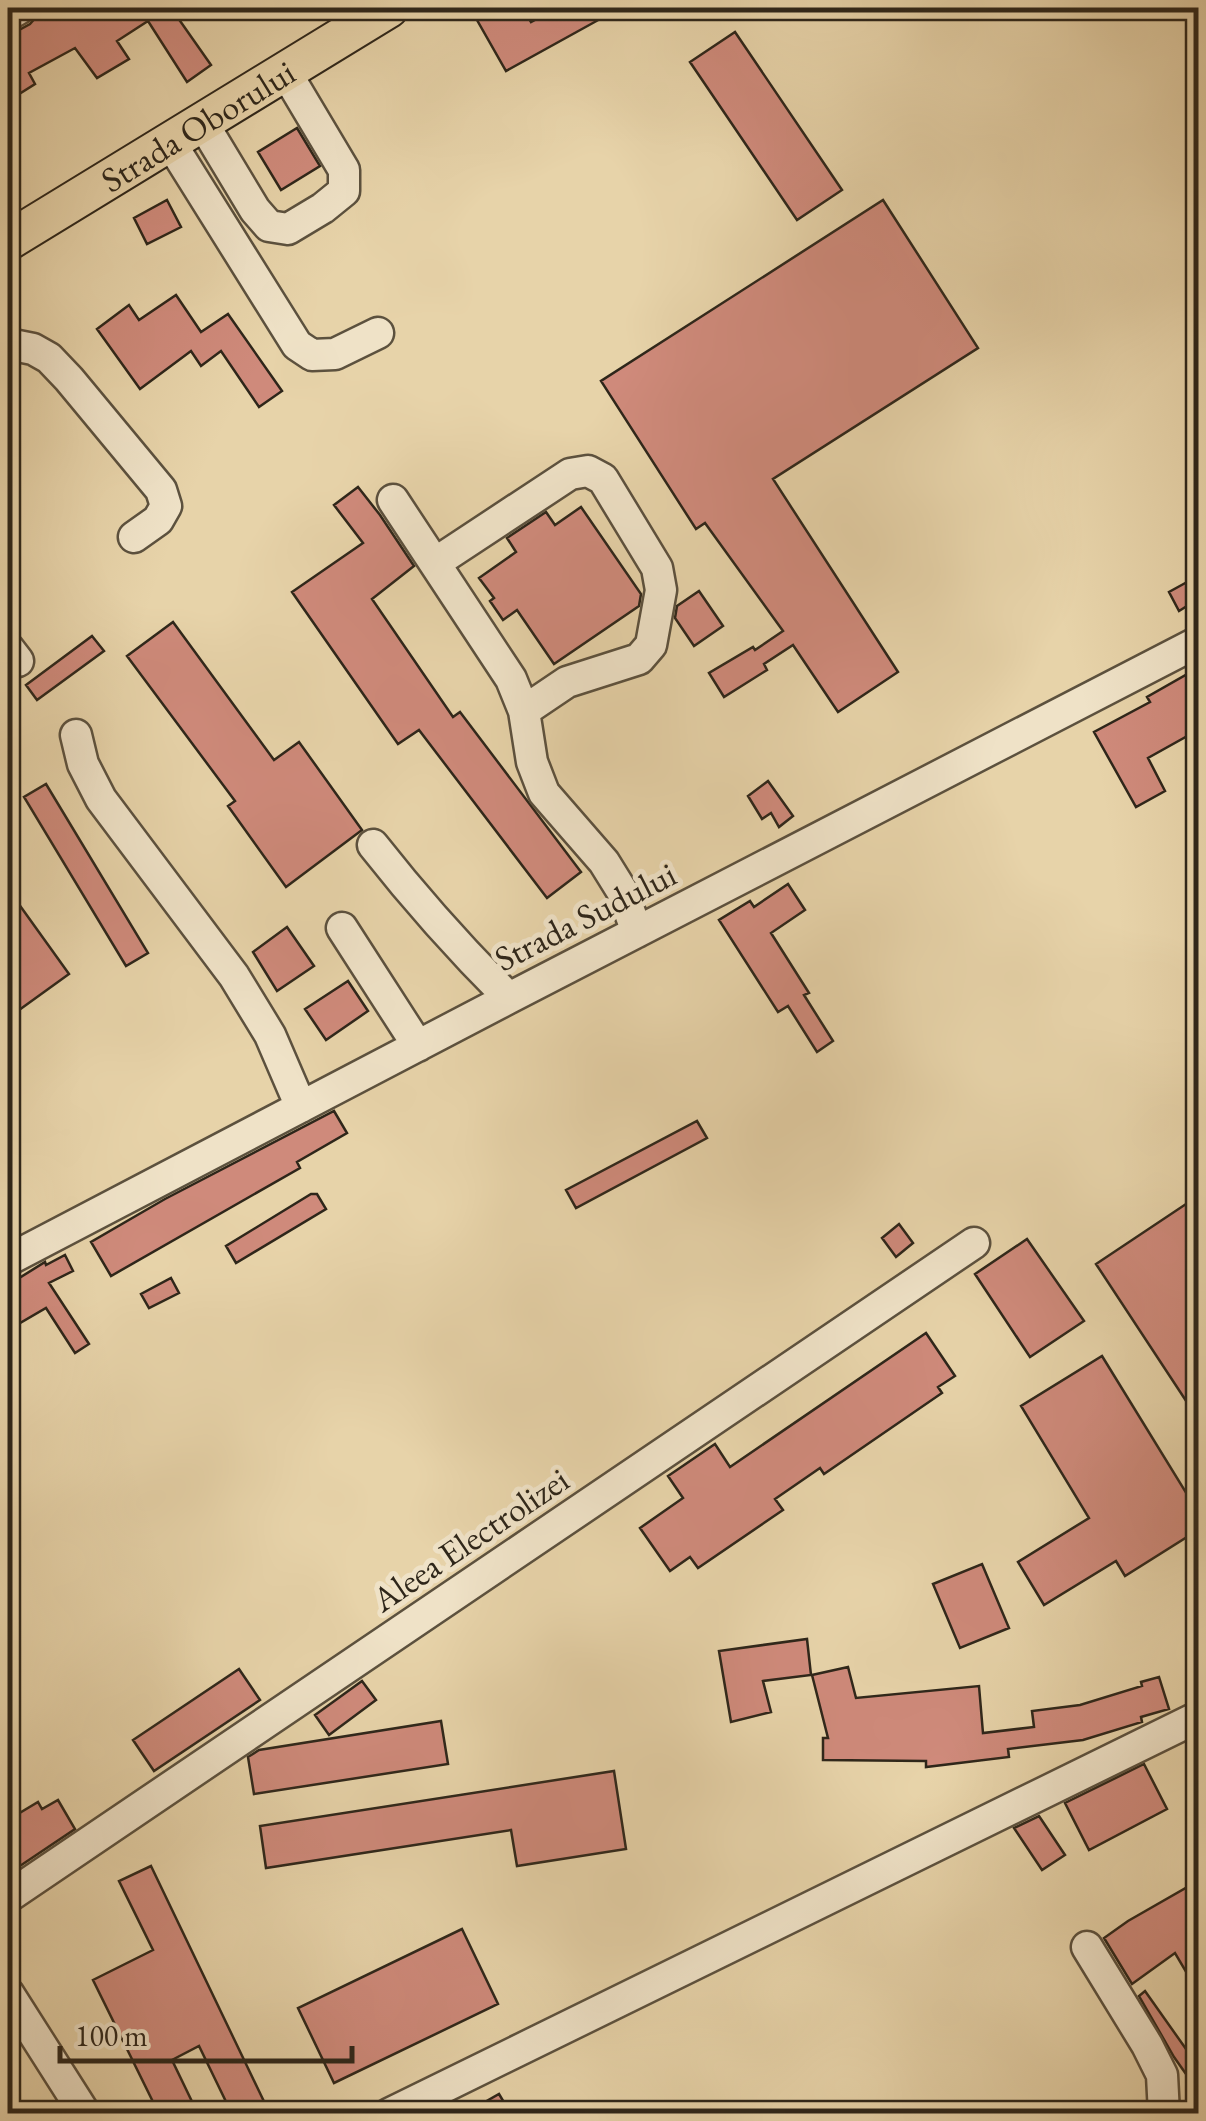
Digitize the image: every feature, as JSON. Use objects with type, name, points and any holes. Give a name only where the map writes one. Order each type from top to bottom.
[{"type":"main road","name":"Strada Oborului","points":[[8,242],[389,8]]},
{"type":"street","points":[[8,15],[20,8]]},
{"type":"street","points":[[186,132],[269,226],[288,228],[323,208],[344,192],[344,170],[285,71]]},
{"type":"street","points":[[186,132],[297,345],[312,354],[335,354],[378,333]]},
{"type":"street","points":[[8,344],[33,349],[49,358],[161,490],[166,506],[158,520],[134,537]]},
{"type":"street","points":[[435,563],[570,474],[588,470],[603,479],[657,568],[661,590],[656,623],[650,645],[639,659],[567,682],[524,712]]},
{"type":"street","points":[[393,500],[511,679],[524,712],[532,762],[544,793],[604,862],[622,891],[636,932]]},
{"type":"street","name":"Strada Sudului","points":[[8,1260],[1198,642]]},
{"type":"street","points":[[76,734],[84,764],[102,800],[234,976],[270,1035],[301,1107]]},
{"type":"street","points":[[373,845],[442,930],[509,998]]},
{"type":"street","points":[[342,928],[418,1046]]},
{"type":"street","name":"Aleea Electrolizei","points":[[8,1897],[974,1243]]},
{"type":"street","points":[[389,2114],[1198,1717]]},
{"type":"street","points":[[1087,1947],[1162,2075],[1164,2114]]},
{"type":"street","points":[[8,1993],[84,2114]]},
{"type":"building","points":[[39,8],[171,8],[211,65],[187,82],[148,21],[117,41],[129,59],[97,78],[75,48],[29,73],[35,84],[8,101],[8,34],[30,24]]},
{"type":"building","points":[[499,8],[523,8],[531,22],[557,8],[620,8],[506,71],[477,20]]},
{"type":"building","points":[[735,32],[842,190],[797,220],[690,62]]},
{"type":"building","points":[[297,128],[320,166],[281,190],[258,152]]},
{"type":"building","points":[[167,200],[181,227],[147,244],[134,218]]},
{"type":"building","points":[[883,200],[978,348],[773,479],[898,672],[838,712],[793,645],[764,664],[767,670],[724,697],[709,673],[783,631],[705,523],[696,529],[601,381]]},
{"type":"building","points":[[176,295],[201,332],[228,314],[282,391],[259,407],[221,351],[201,366],[191,351],[140,389],[97,329],[129,305],[139,320]]},
{"type":"building","points":[[358,487],[414,566],[372,599],[453,717],[460,712],[581,872],[547,898],[419,730],[398,744],[292,592],[363,543],[334,505]]},
{"type":"building","points":[[581,507],[641,594],[639,606],[554,664],[517,610],[503,620],[490,601],[494,598],[479,578],[516,552],[507,538],[546,512],[555,525]]},
{"type":"building","points":[[1198,576],[1198,599],[1179,611],[1169,592]]},
{"type":"building","points":[[699,591],[723,626],[694,646],[675,618],[677,606]]},
{"type":"building","points":[[173,622],[274,760],[299,742],[362,830],[286,887],[228,806],[235,801],[127,656]]},
{"type":"building","points":[[92,636],[104,651],[37,700],[26,685]]},
{"type":"building","points":[[1198,668],[1198,730],[1148,758],[1165,791],[1136,807],[1094,732],[1150,702],[1147,697]]},
{"type":"building","points":[[768,781],[793,816],[779,827],[771,813],[762,819],[748,796]]},
{"type":"building","points":[[46,784],[148,953],[126,966],[24,797]]},
{"type":"building","points":[[788,884],[805,910],[771,933],[809,993],[804,995],[833,1041],[817,1052],[788,1006],[778,1012],[719,920],[750,901],[754,907]]},
{"type":"building","points":[[8,889],[69,974],[8,1018]]},
{"type":"building","points":[[287,927],[314,966],[277,991],[253,952]]},
{"type":"building","points":[[348,981],[368,1011],[326,1040],[305,1009]]},
{"type":"building","points":[[334,1111],[347,1133],[297,1162],[300,1168],[111,1276],[91,1242]]},
{"type":"building","points":[[697,1121],[707,1138],[576,1208],[566,1190]]},
{"type":"building","points":[[317,1194],[326,1209],[236,1263],[226,1246]]},
{"type":"building","points":[[1198,1196],[1198,1419],[1096,1264]]},
{"type":"building","points":[[899,1224],[913,1243],[896,1257],[882,1238]]},
{"type":"building","points":[[1027,1239],[1084,1321],[1030,1357],[975,1274]]},
{"type":"building","points":[[65,1255],[73,1271],[49,1283],[89,1344],[75,1353],[46,1308],[8,1330],[8,1285],[45,1262],[46,1265]]},
{"type":"building","points":[[171,1278],[179,1293],[149,1308],[141,1294]]},
{"type":"building","points":[[926,1333],[955,1376],[938,1387],[942,1393],[824,1474],[820,1468],[775,1499],[783,1510],[698,1568],[690,1557],[670,1571],[640,1528],[683,1498],[668,1476],[715,1444],[730,1467]]},
{"type":"building","points":[[1102,1356],[1198,1512],[1198,1530],[1125,1576],[1116,1561],[1044,1605],[1018,1562],[1089,1518],[1021,1406]]},
{"type":"building","points":[[982,1564],[1009,1628],[960,1648],[933,1584]]},
{"type":"building","points":[[807,1639],[811,1675],[763,1681],[771,1712],[731,1722],[719,1651]]},
{"type":"building","points":[[848,1667],[856,1698],[979,1686],[983,1733],[1034,1727],[1032,1711],[1080,1705],[1159,1677],[1169,1709],[1141,1717],[1142,1722],[1083,1740],[1008,1749],[1009,1757],[926,1767],[926,1761],[823,1760],[823,1738],[828,1738],[812,1675]]},
{"type":"building","points":[[239,1669],[260,1700],[154,1771],[133,1740]]},
{"type":"building","points":[[362,1681],[376,1700],[329,1735],[315,1715]]},
{"type":"building","points":[[441,1721],[448,1764],[254,1794],[248,1757],[259,1750]]},
{"type":"building","points":[[1144,1764],[1167,1809],[1089,1850],[1065,1803]]},
{"type":"building","points":[[614,1771],[626,1849],[517,1866],[511,1830],[266,1868],[260,1826]]},
{"type":"building","points":[[58,1800],[75,1829],[8,1874],[8,1820],[38,1802],[42,1809]]},
{"type":"building","points":[[1039,1816],[1065,1855],[1042,1870],[1014,1828]]},
{"type":"building","points":[[151,1866],[270,2114],[232,2114],[199,2046],[172,2060],[198,2114],[159,2114],[93,1980],[153,1950],[119,1881]]},
{"type":"building","points":[[1198,1881],[1198,1992],[1175,1953],[1132,1984],[1104,1938]]},
{"type":"building","points":[[462,1929],[498,2004],[334,2083],[298,2008]]},
{"type":"building","points":[[1145,1991],[1198,2066],[1198,2091],[1139,1996]]},
{"type":"building","points":[[499,2094],[511,2114],[464,2114]]}]
